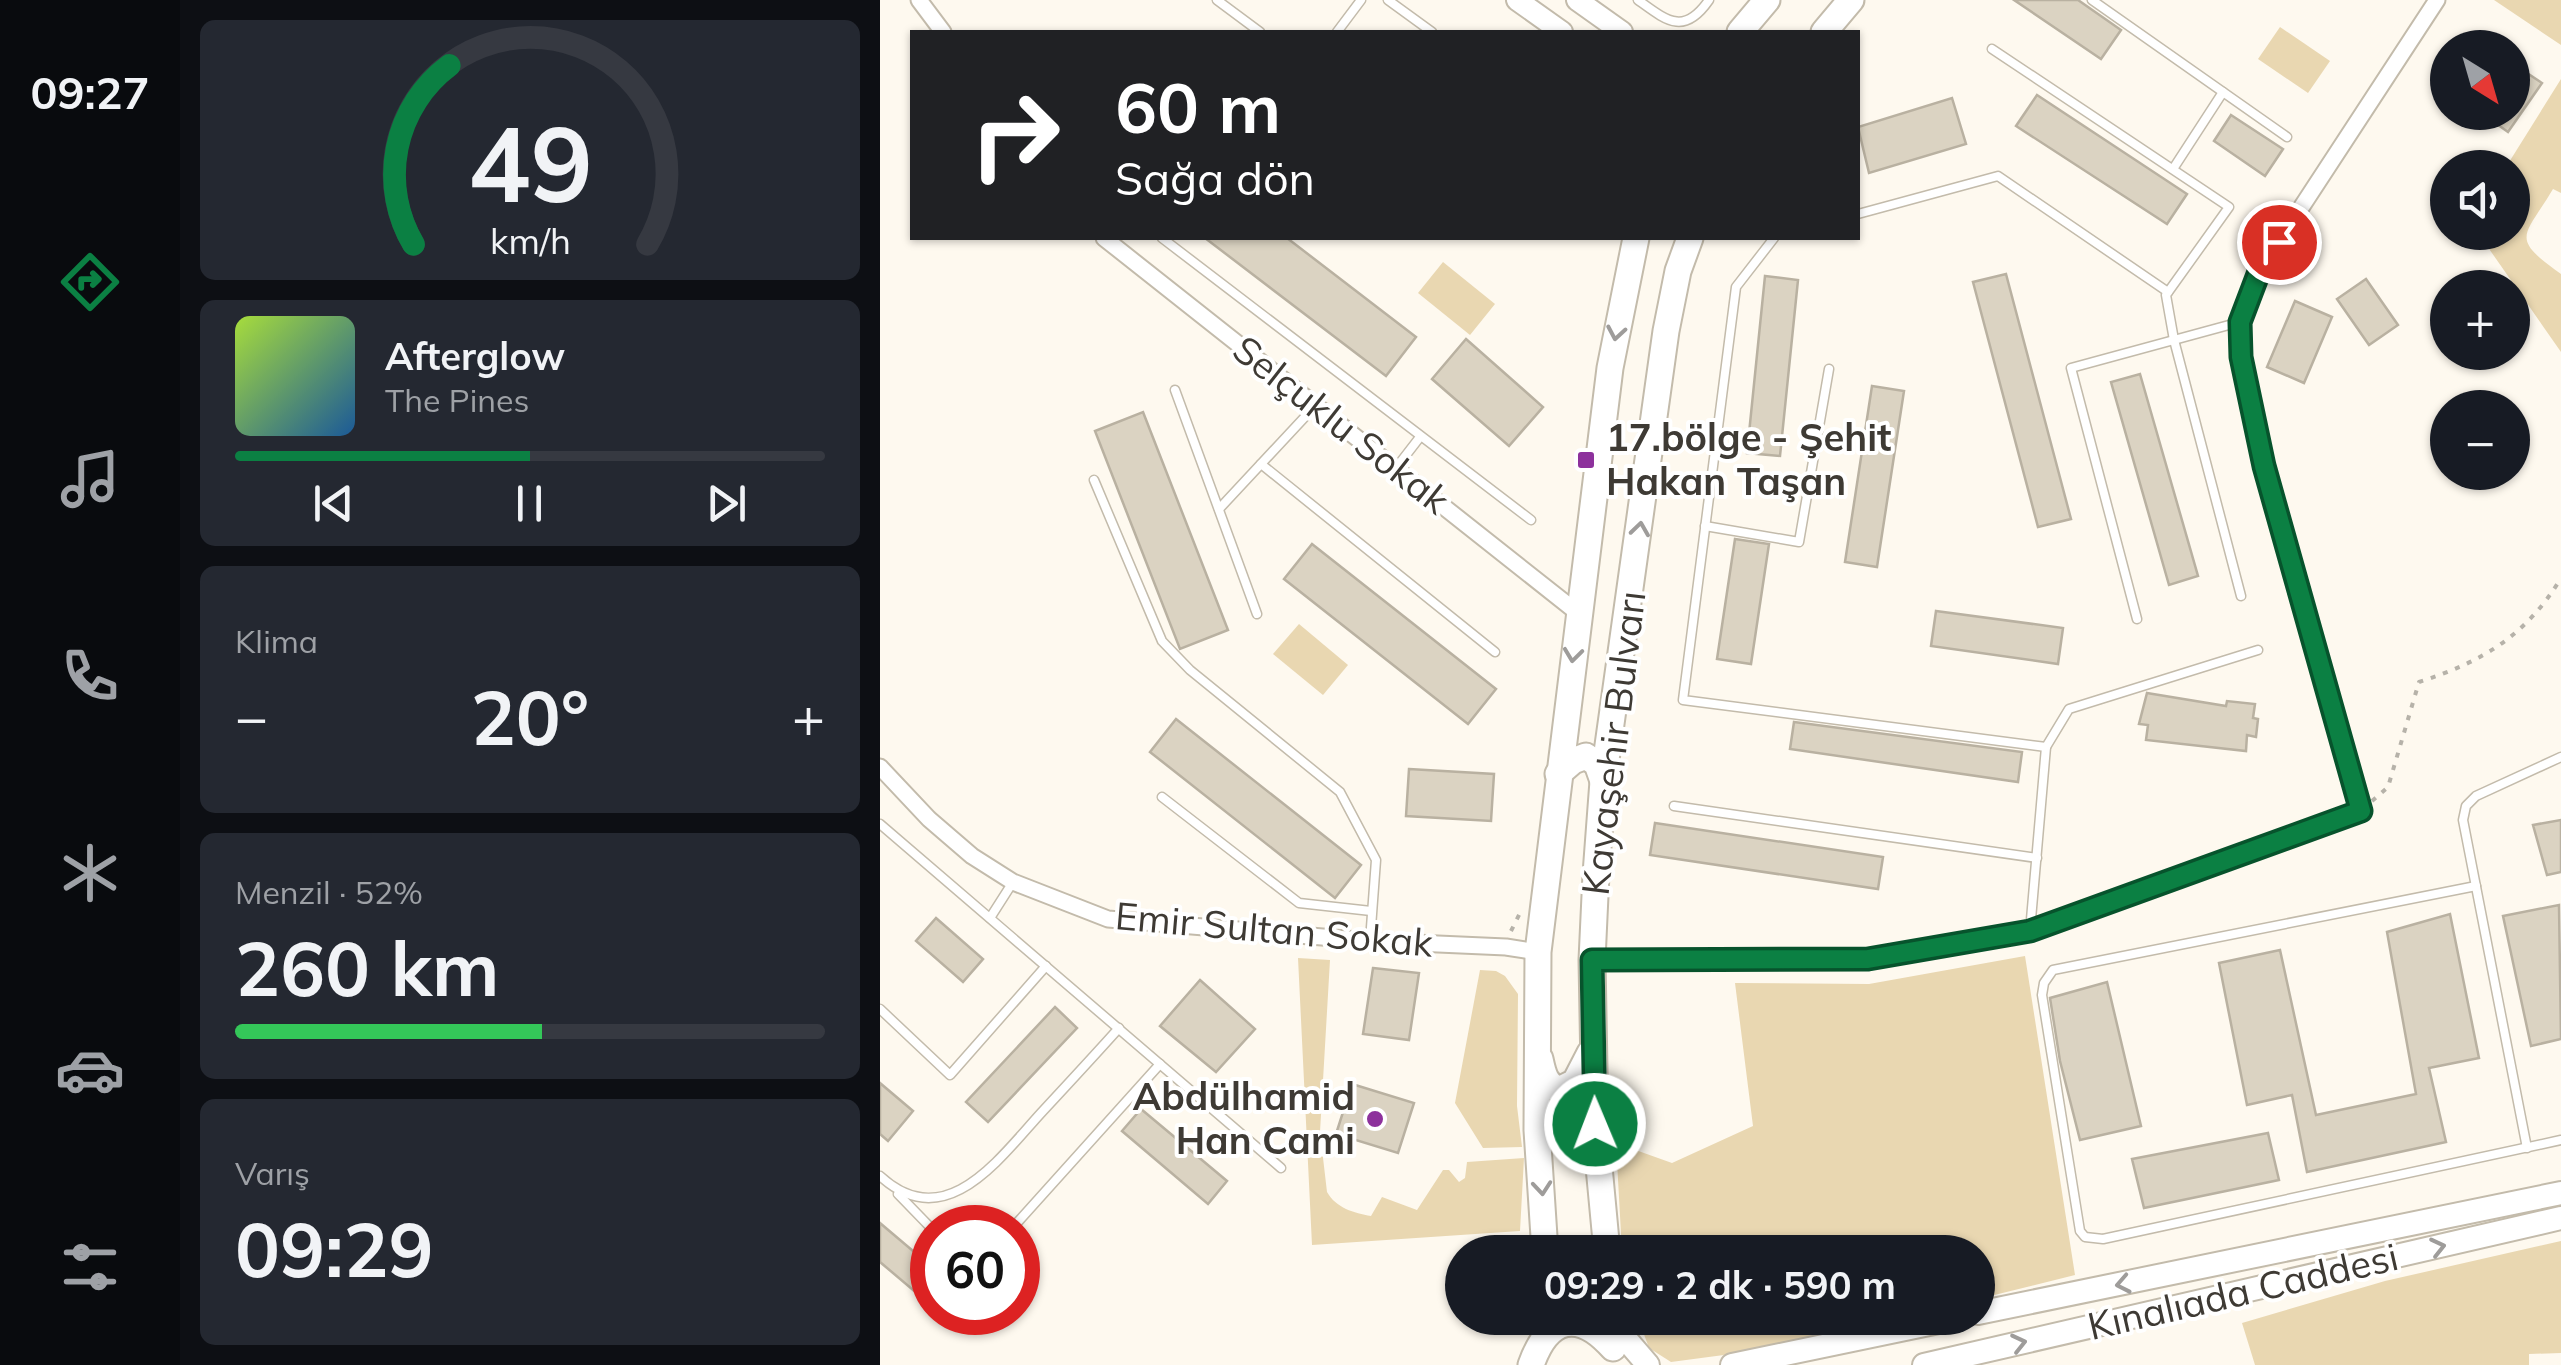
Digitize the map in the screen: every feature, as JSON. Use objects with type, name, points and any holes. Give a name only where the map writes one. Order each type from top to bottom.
[{"type":"main road","points":[[1826,30],[1851,0]]},
{"type":"main road","name":"Kayaşehir Bulvarı","points":[[1544,1235],[1537,1130],[1538,952],[1610,368],[1636,240]]},
{"type":"main road","name":"Kayaşehir Bulvarı","points":[[1605,1235],[1595,1124],[1592,960],[1603,782],[1666,331],[1678,271],[1689,240]]},
{"type":"main road","points":[[1558,774],[1586,756],[1598,764],[1603,782]]},
{"type":"main road","points":[[1536,1045],[1545,1078],[1550,1086],[1560,1090],[1575,1082],[1594,1044]]},
{"type":"main road","name":"Kınalıada Caddesi","points":[[1995,1310],[2561,1193]]},
{"type":"main road","name":"Kınalıada Caddesi","points":[[1924,1365],[2561,1218]]},
{"type":"main road","points":[[1531,1364],[1546,1332],[1561,1323],[1578,1323],[1598,1331],[1612,1357],[1647,1365]]},
{"type":"main road","points":[[1531,1364],[1537,1335]]},
{"type":"main road","points":[[1622,1335],[1647,1365]]},
{"type":"main road","points":[[1732,1365],[1876,1335]]},
{"type":"street","points":[[919,0],[941,30]]},
{"type":"street","points":[[1517,0],[1559,30]]},
{"type":"street","points":[[1577,0],[1619,30]]},
{"type":"street","points":[[1592,960],[1868,959],[2030,931],[2361,811],[2264,466],[2241,357],[2240,322],[2259,272],[2437,0]]},
{"type":"street","points":[[1730,30],[1753,17]]},
{"type":"street","name":"Selçuklu Sokak","points":[[1107,240],[1578,612]]},
{"type":"street","name":"Emir Sultan Sokak","points":[[880,766],[928,819],[972,856],[1013,882],[1108,918],[1538,952]]},
{"type":"lane","points":[[1217,0],[1257,30]]},
{"type":"lane","points":[[1338,30],[1361,0]]},
{"type":"lane","points":[[1388,0],[1429,30]]},
{"type":"lane","points":[[1638,0],[1673,22],[1687,22],[1709,0]]},
{"type":"lane","points":[[2092,0],[2286,137]]},
{"type":"lane","points":[[1992,49],[2229,206],[2168,292],[2174,340],[2240,596]]},
{"type":"lane","points":[[2173,169],[2223,92]]},
{"type":"lane","points":[[1860,213],[1998,176],[2168,292]]},
{"type":"lane","points":[[1165,240],[1531,520]]},
{"type":"lane","points":[[1772,240],[1736,287],[1683,700],[2046,746]]},
{"type":"lane","points":[[2137,619],[2071,368],[2240,322]]},
{"type":"lane","points":[[1705,526],[1799,542],[1829,369]]},
{"type":"lane","points":[[1176,390],[1257,614]]},
{"type":"lane","points":[[1219,509],[1316,405]]},
{"type":"lane","points":[[1396,468],[1420,437]]},
{"type":"lane","points":[[1261,464],[1496,652]]},
{"type":"lane","points":[[1094,480],[1162,641],[1190,670],[1340,792],[1376,860],[1370,941]]},
{"type":"lane","points":[[2030,931],[2046,746],[2070,708],[2258,650]]},
{"type":"lane","points":[[2527,1148],[2463,820],[2470,801],[2561,758]]},
{"type":"lane","points":[[1162,797],[1300,904],[1371,911]]},
{"type":"lane","points":[[1674,806],[2037,858]]},
{"type":"lane","points":[[880,824],[1282,1168]]},
{"type":"lane","points":[[990,918],[1013,882]]},
{"type":"lane","points":[[2476,886],[2053,970],[2042,994],[2080,1230],[2085,1237],[2103,1239],[2561,1140]]},
{"type":"lane","points":[[880,1009],[950,1075],[1046,966]]},
{"type":"lane","points":[[892,1187],[920,1198],[938,1198],[973,1184],[1118,1028]]},
{"type":"lane","points":[[1033,1205],[1160,1064]]},
{"type":"lane","points":[[880,1176],[910,1206]]},
{"type":"path","points":[[2361,811],[2388,788],[2418,682],[2453,671],[2494,650],[2542,610],[2561,578]]},
{"type":"shaded area","points":[[2494,0],[2561,0],[2561,45]]},
{"type":"shaded area","points":[[2280,27],[2330,61],[2308,93],[2258,59]]},
{"type":"shaded area","points":[[2561,79],[2561,193],[2553,189],[2530,226],[2530,150],[2517,150]]},
{"type":"shaded area","points":[[2530,247],[2561,274],[2561,352],[2530,308],[2530,270],[2504,270],[2490,250],[2530,250]]},
{"type":"shaded area","points":[[1443,262],[1495,304],[1470,335],[1418,293]]},
{"type":"shaded area","points":[[1299,624],[1348,665],[1323,695],[1273,654]]},
{"type":"shaded area","points":[[2025,956],[2075,1275],[1995,1295],[1995,1235],[1621,1235],[1616,1143],[1672,1163],[1753,1126],[1735,983],[1869,984]]},
{"type":"shaded area","points":[[1298,958],[1330,960],[1320,1132],[1327,1192],[1335,1202],[1371,1216],[1382,1197],[1417,1210],[1443,1170],[1449,1170],[1459,1182],[1465,1178],[1467,1162],[1524,1158],[1520,1231],[1312,1245]]},
{"type":"shaded area","points":[[1480,970],[1505,976],[1518,994],[1517,1106],[1522,1147],[1483,1148],[1455,1103]]},
{"type":"shaded area","points":[[2561,1241],[2561,1353],[2529,1354],[2529,1365],[2255,1365],[2242,1323],[2385,1281]]},
{"type":"shaded area","points":[[1644,1335],[1828,1335],[1769,1349],[1671,1362],[1649,1348]]},
{"type":"building","points":[[2014,0],[2078,0],[2121,30],[2101,59]]},
{"type":"building","points":[[2530,75],[2542,83],[2530,100]]},
{"type":"building","points":[[2037,95],[2187,194],[2167,224],[2016,126]]},
{"type":"building","points":[[1952,98],[1966,144],[1869,173],[1860,126]]},
{"type":"building","points":[[2231,115],[2283,149],[2265,176],[2214,141]]},
{"type":"building","points":[[1208,240],[1290,240],[1416,337],[1386,376]]},
{"type":"building","points":[[2006,274],[2071,519],[2038,527],[1973,282]]},
{"type":"building","points":[[1765,276],[1798,280],[1780,456],[1747,453]]},
{"type":"building","points":[[2366,279],[2398,325],[2369,345],[2337,299]]},
{"type":"building","points":[[2295,301],[2332,317],[2304,383],[2267,367]]},
{"type":"building","points":[[1466,339],[1543,407],[1509,446],[1432,379]]},
{"type":"building","points":[[2140,374],[2198,576],[2169,585],[2111,382]]},
{"type":"building","points":[[1872,386],[1904,391],[1877,567],[1845,562]]},
{"type":"building","points":[[1143,412],[1228,630],[1180,649],[1095,431]]},
{"type":"building","points":[[1735,539],[1769,544],[1751,664],[1717,659]]},
{"type":"building","points":[[1312,544],[1496,689],[1468,724],[1284,579]]},
{"type":"building","points":[[1936,611],[2063,628],[2058,664],[1931,646]]},
{"type":"building","points":[[2147,693],[2226,706],[2227,701],[2255,704],[2256,737],[2247,735],[2246,751],[2146,740],[2148,725],[2139,724]]},
{"type":"building","points":[[1176,719],[1361,865],[1335,898],[1150,752]]},
{"type":"building","points":[[1794,722],[2022,752],[2018,782],[1790,749]]},
{"type":"building","points":[[1409,769],[1494,774],[1491,821],[1406,816]]},
{"type":"building","points":[[2561,820],[2561,872],[2547,875],[2533,825]]},
{"type":"building","points":[[1655,823],[1883,857],[1878,889],[1650,855]]},
{"type":"building","points":[[2559,905],[2561,1039],[2531,1046],[2503,916]]},
{"type":"building","points":[[2450,914],[2479,1058],[2429,1068],[2446,1142],[2307,1172],[2292,1095],[2247,1105],[2219,963],[2280,950],[2316,1115],[2416,1094],[2387,932]]},
{"type":"building","points":[[936,918],[983,959],[963,982],[916,941]]},
{"type":"building","points":[[1373,968],[1419,973],[1409,1040],[1363,1034]]},
{"type":"building","points":[[1200,980],[1255,1029],[1216,1072],[1160,1026]]},
{"type":"building","points":[[2107,982],[2141,1126],[2080,1140],[2060,1061],[2050,998]]},
{"type":"building","points":[[1055,1007],[1077,1028],[988,1122],[966,1102]]},
{"type":"building","points":[[880,1083],[913,1111],[888,1141],[880,1134]]},
{"type":"building","name":"Abdülhamid Han Cami","points":[[1352,1084],[1414,1103],[1398,1153],[1336,1134]]},
{"type":"building","points":[[1141,1109],[1227,1181],[1208,1204],[1122,1131]]},
{"type":"building","points":[[2268,1133],[2279,1180],[2144,1208],[2132,1159]]},
{"type":"building","points":[[880,1223],[910,1248],[910,1287],[880,1262]]},
{"type":"place","name":"17.bölge - Şehit Hakan Taşan","points":[[1586,460]]},
{"type":"place","name":"Abdülhamid Han Cami","points":[[1375,1119]]},
{"type":"route","points":[[1595,1124],[1592,960],[1868,959],[2030,931],[2361,811],[2264,466],[2241,357],[2240,322],[2259,272],[2279,242]]}]
